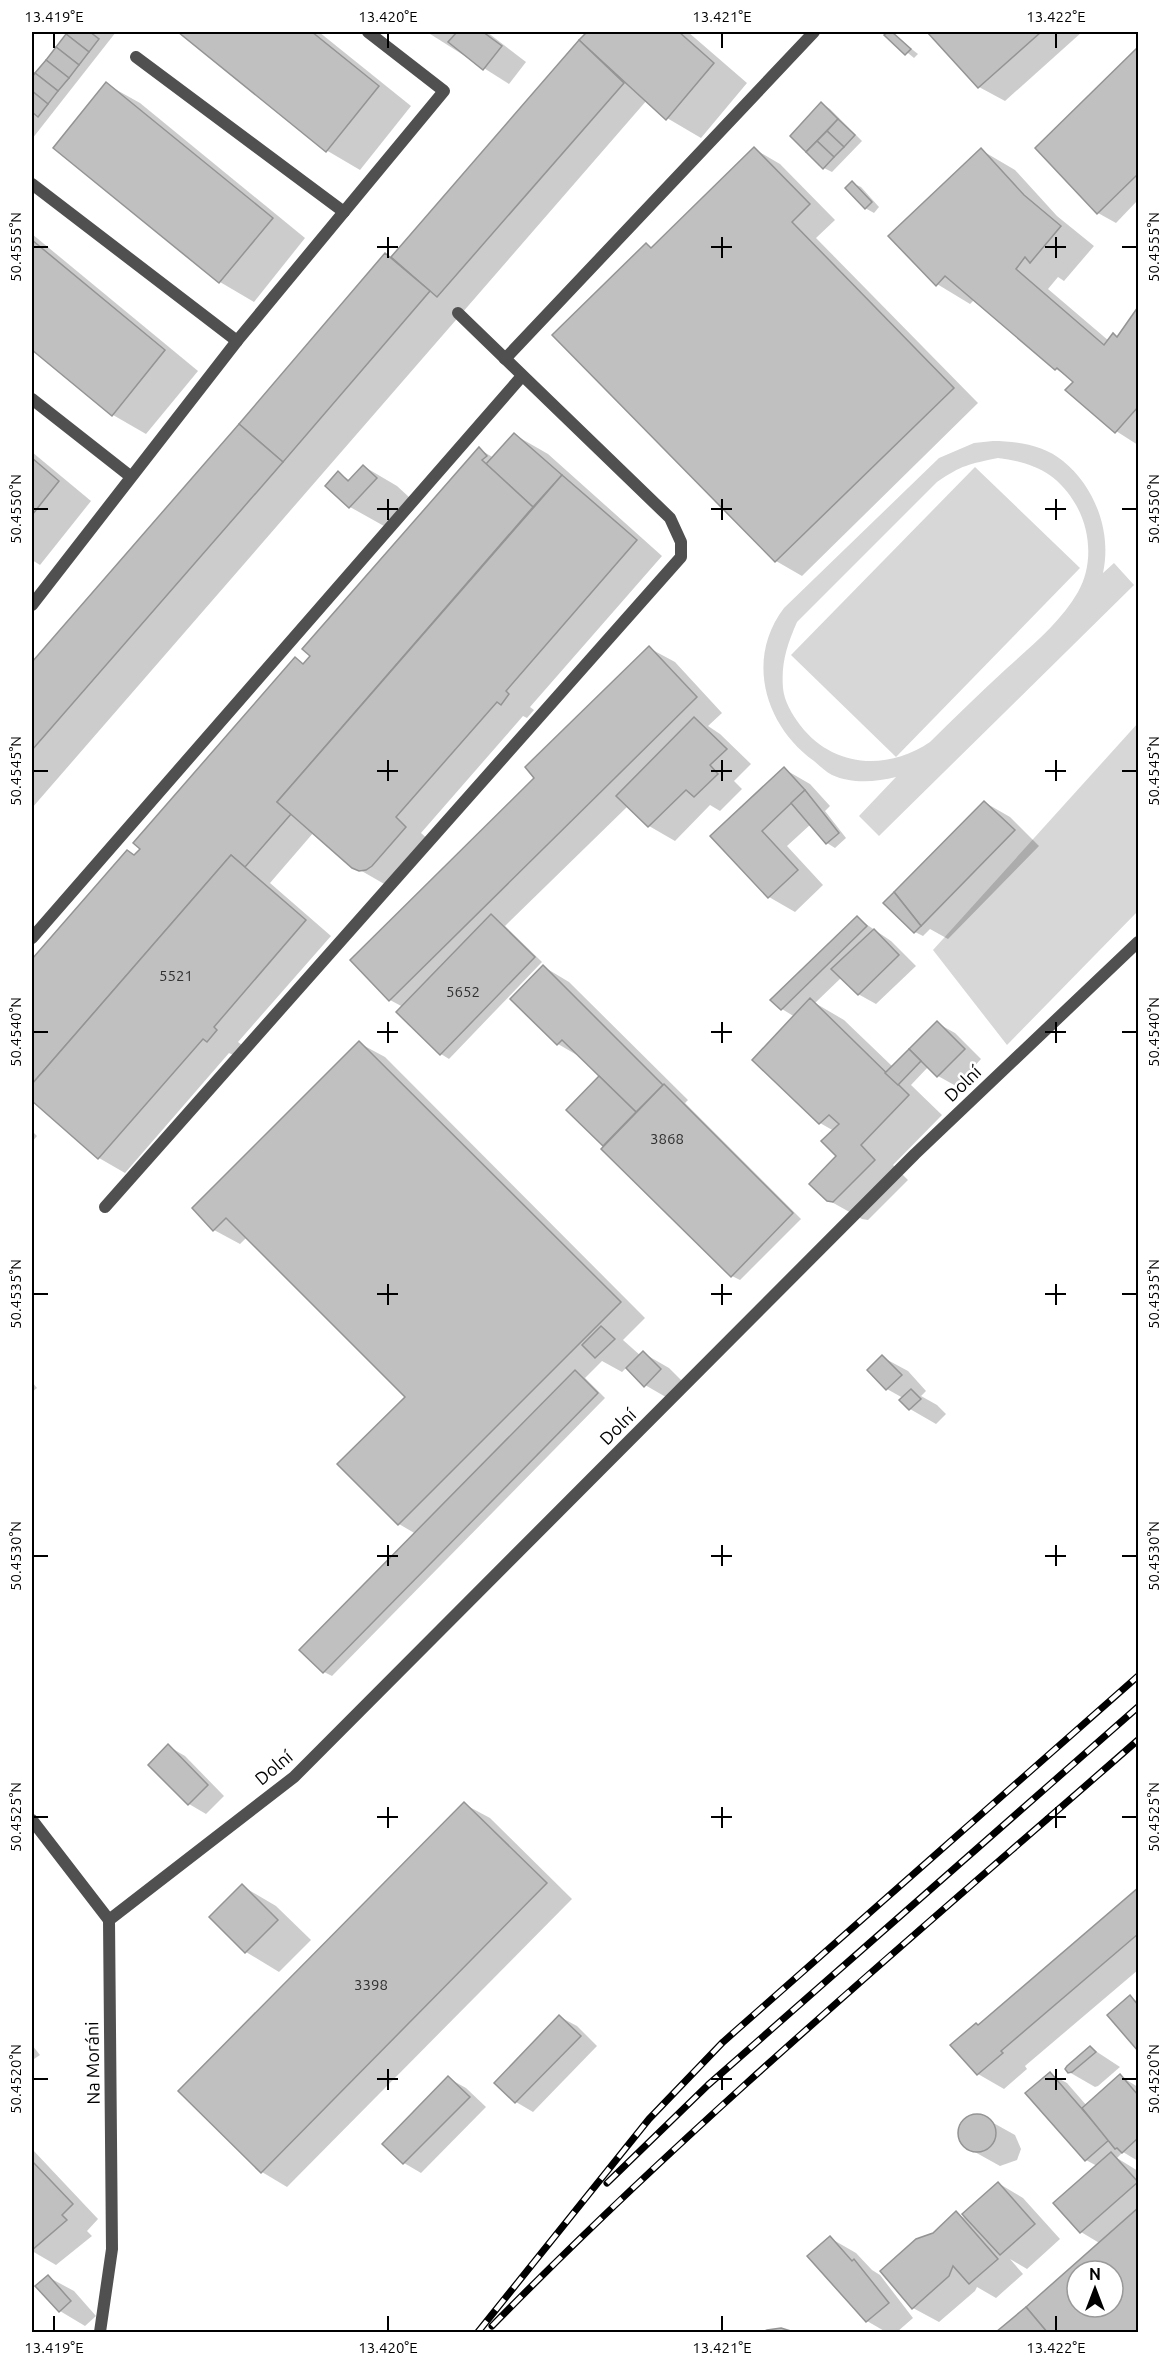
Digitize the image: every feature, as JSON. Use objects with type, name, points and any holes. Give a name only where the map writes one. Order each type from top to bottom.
[{"type":"street","points":[[32,605],[237,340],[444,91],[368,32]]},
{"type":"street","points":[[505,359],[814,32]]},
{"type":"street","points":[[136,57],[344,212]]},
{"type":"street","points":[[32,184],[237,340]]},
{"type":"street","points":[[105,1207],[681,557],[681,542],[670,518],[458,313]]},
{"type":"street","points":[[32,938],[522,376]]},
{"type":"street","points":[[32,399],[130,476]]},
{"type":"street","name":"Dolní","points":[[110,1920],[294,1777],[915,1154],[1138,942]]},
{"type":"street","points":[[32,1820],[110,1920]]},
{"type":"street","name":"Na Moráni","points":[[100,2332],[112,2249],[110,1920]]},
{"type":"shaded area","points":[[993,441],[1021,443],[1047,451],[1063,461],[1084,484],[1098,511],[1105,542],[1103,573],[1114,563],[1134,585],[879,836],[859,816],[896,777],[864,781],[840,778],[832,775],[797,746],[783,730],[766,690],[763,670],[765,648],[772,628],[784,608],[939,458],[974,443]],"holes":[[[998,458],[1033,466],[1052,477],[1069,494],[1076,505],[1085,526],[1088,548],[1086,571],[1078,592],[1045,633],[930,742],[896,758],[879,761],[861,761],[828,750],[800,725],[785,698],[784,662],[797,622],[937,482],[973,464]]]},
{"type":"shaded area","points":[[975,467],[1080,568],[896,757],[791,655]]},
{"type":"shaded area","points":[[1138,723],[1138,911],[1007,1045],[933,950]]},
{"type":"building","points":[[68,32],[90,32],[99,39],[89,52],[66,34]]},
{"type":"building","points":[[178,32],[312,32],[379,86],[326,152]]},
{"type":"building","points":[[457,32],[483,32],[502,46],[483,70],[448,42]]},
{"type":"building","points":[[587,32],[679,32],[714,63],[666,120],[579,40]]},
{"type":"building","points":[[892,32],[911,49],[905,55],[884,35]]},
{"type":"building","points":[[927,32],[1041,32],[978,88]]},
{"type":"building","points":[[66,34],[89,52],[79,65],[56,47]]},
{"type":"building","points":[[579,40],[624,83],[437,297],[391,257]]},
{"type":"building","points":[[56,47],[79,65],[69,78],[46,60]]},
{"type":"building","points":[[1138,47],[1138,174],[1097,214],[1035,148]]},
{"type":"building","points":[[46,60],[69,78],[58,91],[35,73]]},
{"type":"building","points":[[35,73],[58,91],[48,104],[32,91],[32,77]]},
{"type":"building","points":[[106,82],[273,218],[219,283],[53,148]]},
{"type":"building","points":[[32,91],[48,104],[38,117],[32,112]]},
{"type":"building","points":[[821,102],[838,119],[806,152],[790,136]]},
{"type":"building","points":[[838,119],[855,135],[844,147],[827,131]]},
{"type":"building","points":[[827,131],[844,147],[834,157],[817,141]]},
{"type":"building","points":[[817,141],[834,157],[823,169],[806,152]]},
{"type":"building","points":[[754,147],[810,204],[792,222],[954,388],[775,562],[552,335],[646,243],[651,248]]},
{"type":"building","points":[[981,148],[1024,195],[1061,226],[1030,263],[1025,257],[1016,269],[1104,345],[1113,333],[1117,337],[1138,307],[1138,407],[1115,433],[1065,390],[1073,382],[1057,368],[1055,370],[945,276],[936,286],[888,236]]},
{"type":"building","points":[[852,181],[872,202],[865,209],[845,188]]},
{"type":"building","points":[[32,240],[165,350],[112,416],[32,350]]},
{"type":"building","points":[[385,253],[430,291],[283,462],[239,424]]},
{"type":"building","points":[[239,424],[283,462],[32,750],[32,662]]},
{"type":"building","points":[[514,433],[562,475],[533,507],[486,464]]},
{"type":"building","points":[[479,447],[487,456],[482,460],[533,507],[277,802],[291,814],[245,867],[231,855],[32,1084],[32,959],[127,850],[134,855],[140,849],[133,843],[295,657],[303,664],[310,656],[302,649]]},
{"type":"building","points":[[32,458],[59,481],[32,515]]},
{"type":"building","points":[[363,465],[377,478],[349,508],[325,486],[338,471],[348,481]]},
{"type":"building","points":[[562,475],[637,540],[506,691],[509,694],[501,705],[497,702],[396,817],[406,827],[372,866],[359,871],[352,868],[277,802]]},
{"type":"building","points":[[649,646],[697,697],[389,1001],[350,960],[534,778],[525,767]]},
{"type":"building","points":[[694,717],[727,749],[710,765],[718,774],[694,797],[686,790],[648,827],[616,796]]},
{"type":"building","points":[[784,767],[805,790],[762,831],[798,870],[768,898],[710,836]]},
{"type":"building","points":[[805,790],[839,833],[826,844],[791,803]]},
{"type":"building","points":[[984,801],[1015,830],[921,926],[894,892]]},
{"type":"building","points":[[231,855],[306,920],[214,1027],[217,1030],[207,1042],[203,1039],[98,1159],[32,1101],[32,1084]]},
{"type":"building","points":[[894,892],[921,926],[914,933],[883,903]]},
{"type":"building","points":[[491,914],[535,957],[440,1055],[396,1012]]},
{"type":"building","points":[[857,916],[867,926],[781,1010],[770,1000]]},
{"type":"building","points":[[874,929],[899,955],[858,995],[831,969]]},
{"type":"building","points":[[543,965],[663,1085],[636,1112],[562,1040],[557,1045],[510,999]]},
{"type":"building","points":[[810,998],[909,1095],[861,1145],[875,1160],[833,1202],[827,1201],[809,1184],[836,1156],[821,1141],[839,1124],[829,1115],[819,1124],[752,1060]]},
{"type":"building","points":[[937,1021],[965,1049],[937,1077],[909,1049]]},
{"type":"building","points":[[359,1041],[621,1302],[398,1525],[337,1464],[405,1397],[226,1218],[213,1231],[192,1208]]},
{"type":"building","points":[[909,1049],[921,1061],[898,1085],[885,1073]]},
{"type":"building","points":[[599,1076],[636,1112],[603,1146],[566,1110]]},
{"type":"building","points":[[664,1084],[793,1213],[731,1277],[601,1149]]},
{"type":"building","points":[[601,1326],[615,1339],[595,1358],[582,1345]]},
{"type":"building","points":[[643,1351],[661,1369],[644,1387],[626,1368]]},
{"type":"building","points":[[882,1355],[902,1375],[886,1390],[867,1370]]},
{"type":"building","points":[[575,1370],[598,1393],[323,1673],[299,1650]]},
{"type":"building","points":[[911,1389],[921,1399],[909,1410],[899,1400]]},
{"type":"building","points":[[168,1744],[208,1785],[188,1805],[148,1765]]},
{"type":"building","points":[[464,1802],[547,1883],[261,2173],[178,2091]]},
{"type":"building","points":[[242,1884],[278,1920],[245,1953],[209,1917]]},
{"type":"building","points":[[1138,1888],[1138,1934],[1001,2051],[1003,2053],[977,2075],[950,2045],[976,2023],[978,2025]]},
{"type":"building","points":[[1130,1995],[1138,2005],[1138,2051],[1107,2015]]},
{"type":"building","points":[[559,2015],[581,2036],[515,2103],[494,2083]]},
{"type":"building","points":[[1090,2046],[1096,2052],[1068,2073],[1065,2069],[1067,2066]]},
{"type":"building","points":[[1050,2072],[1109,2140],[1085,2161],[1025,2093]]},
{"type":"building","points":[[1120,2074],[1138,2095],[1138,2138],[1122,2153],[1117,2148],[1115,2149],[1082,2108]]},
{"type":"building","points":[[448,2076],[470,2097],[403,2164],[382,2144]]},
{"type":"building","points":[[977,2114],[991,2119],[996,2133],[991,2147],[977,2152],[963,2147],[958,2133],[963,2119]]},
{"type":"building","points":[[1111,2152],[1138,2182],[1080,2233],[1053,2203]]},
{"type":"building","points":[[32,2161],[73,2204],[62,2215],[67,2220],[32,2250]]},
{"type":"building","points":[[998,2182],[1035,2224],[1000,2255],[962,2214]]},
{"type":"building","points":[[1138,2208],[1138,2332],[1047,2332],[1026,2307],[1065,2273],[1065,2319],[1125,2319],[1125,2259],[1080,2259]]},
{"type":"building","points":[[956,2211],[998,2259],[969,2284],[953,2266],[949,2276],[912,2309],[880,2271],[916,2239],[933,2233]]},
{"type":"building","points":[[830,2236],[852,2261],[854,2259],[889,2303],[866,2322],[807,2256]]},
{"type":"building","points":[[48,2275],[71,2301],[59,2312],[35,2286]]},
{"type":"building","points":[[1026,2307],[1047,2332],[996,2332]]},
{"type":"building","points":[[781,2328],[794,2332],[762,2332],[767,2330]]},
{"type":"railway","points":[[478,2332],[649,2119],[723,2042],[1138,1676]]},
{"type":"railway","points":[[607,2183],[708,2085],[1138,1707]]},
{"type":"railway","points":[[492,2326],[569,2249],[729,2100],[1138,1740]]}]
